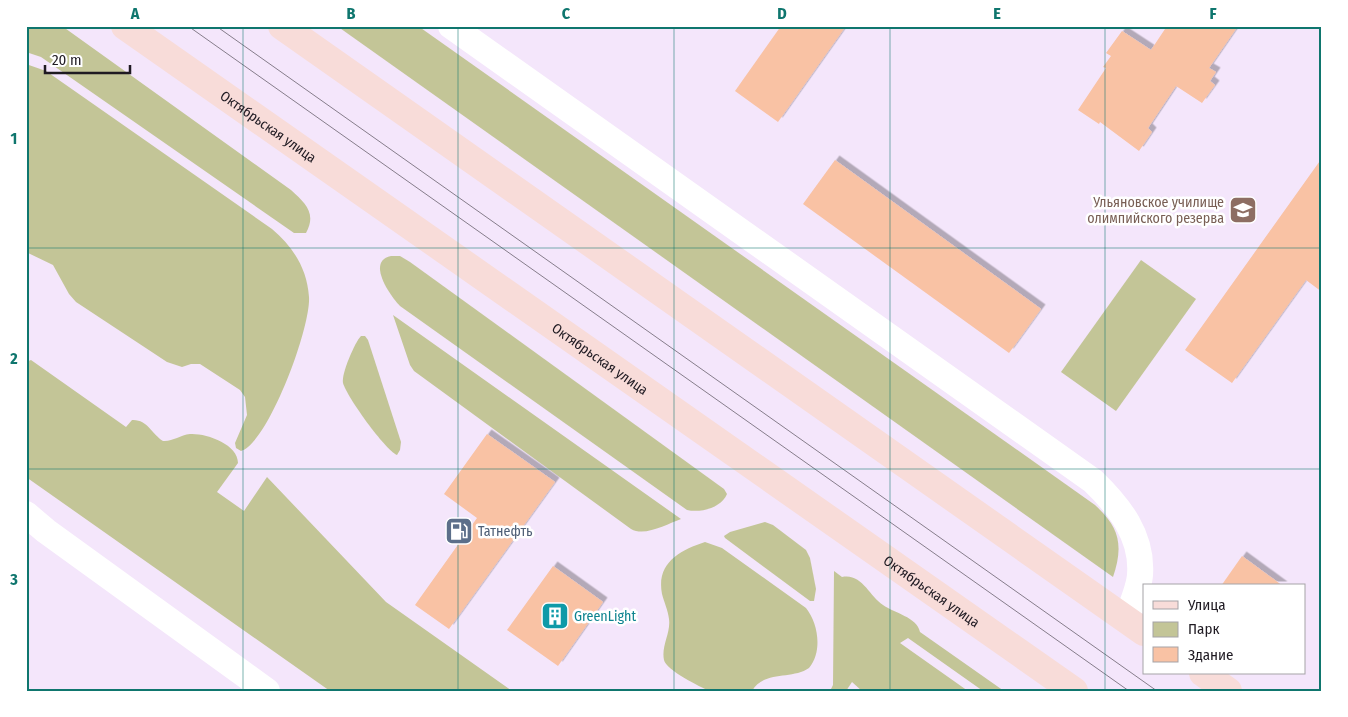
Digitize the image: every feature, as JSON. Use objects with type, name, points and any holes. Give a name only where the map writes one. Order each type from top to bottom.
[{"type":"main road","name":"Октябрьская улица","points":[[125,26],[1074,691]]},
{"type":"main road","points":[[282,26],[1135,626]]},
{"type":"main road","points":[[1204,674],[1228,691]]},
{"type":"street","points":[[452,26],[1093,481],[1116,503],[1137,542],[1140,576],[1135,626]]},
{"type":"street","points":[[26,514],[46,531],[267,691]]},
{"type":"green space","points":[[26,26],[62,26],[291,190],[305,204],[310,214],[306,233],[294,233],[41,57],[26,52]]},
{"type":"green space","points":[[337,26],[418,26],[1095,505],[1109,521],[1117,537],[1118,555],[1113,577]]},
{"type":"green space","points":[[26,64],[46,71],[272,229],[298,259],[308,286],[309,297],[308,312],[296,357],[264,427],[252,443],[241,451],[236,448],[235,443],[247,415],[245,397],[240,390],[200,364],[182,367],[167,362],[76,302],[69,294],[53,265],[26,252]]},
{"type":"green space","points":[[391,256],[400,256],[410,262],[724,489],[727,494],[724,499],[715,506],[704,510],[687,510],[400,306],[386,287],[380,271],[380,265],[384,259]]},
{"type":"green space","points":[[1141,260],[1196,299],[1116,411],[1061,372]]},
{"type":"green space","points":[[393,315],[681,519],[649,531],[643,532],[631,529],[414,371],[410,365]]},
{"type":"green space","points":[[361,336],[365,336],[368,340],[401,442],[397,455],[384,444],[367,422],[351,399],[343,383],[349,358]]},
{"type":"green space","points":[[31,360],[126,427],[132,420],[137,420],[146,424],[163,441],[197,434],[227,445],[237,456],[238,463],[217,492],[244,511],[267,477],[386,602],[512,691],[330,691],[26,477],[26,362]]},
{"type":"green space","points":[[765,522],[773,525],[806,550],[810,558],[816,589],[814,601],[810,601],[724,536],[730,532]]},
{"type":"green space","points":[[705,542],[722,548],[806,608],[813,621],[817,637],[816,654],[809,668],[795,674],[764,680],[757,684],[752,691],[720,692],[710,691],[692,682],[666,664],[663,655],[669,629],[669,619],[662,594],[661,583],[663,574],[666,566],[672,559],[687,549]]},
{"type":"green space","points":[[834,571],[842,577],[855,578],[883,605],[910,619],[920,632],[1004,691],[983,691],[908,638],[900,643],[968,691],[862,691],[852,682],[846,691],[830,691],[833,685]]},
{"type":"building","points":[[781,26],[846,26],[778,122],[735,91]]},
{"type":"building","points":[[1167,26],[1238,26],[1209,68],[1216,72],[1210,81],[1215,85],[1202,103],[1176,86],[1148,128],[1152,132],[1139,151],[1100,122],[1099,124],[1078,110],[1106,68],[1103,67],[1111,56],[1106,53],[1122,31],[1151,50]]},
{"type":"building","points":[[1322,158],[1322,292],[1306,280],[1232,383],[1185,350]]},
{"type":"building","points":[[835,160],[1041,309],[1009,353],[803,204]]},
{"type":"building","points":[[487,434],[555,482],[449,629],[415,605],[477,518],[444,494]]},
{"type":"building","points":[[1242,556],[1280,584],[1222,584]]},
{"type":"building","name":"GreenLight","points":[[553,566],[603,602],[558,666],[507,630]]},
{"type":"tram line","points":[[188,26],[1129,691]]},
{"type":"tram line","points":[[216,26],[1157,691]]},
{"type":"place","name":"Ульяновское училище олимпийского резерва","points":[[1243,210]]},
{"type":"place","name":"Татнефть","points":[[459,531]]},
{"type":"place","name":"GreenLight","points":[[555,616]]}]
